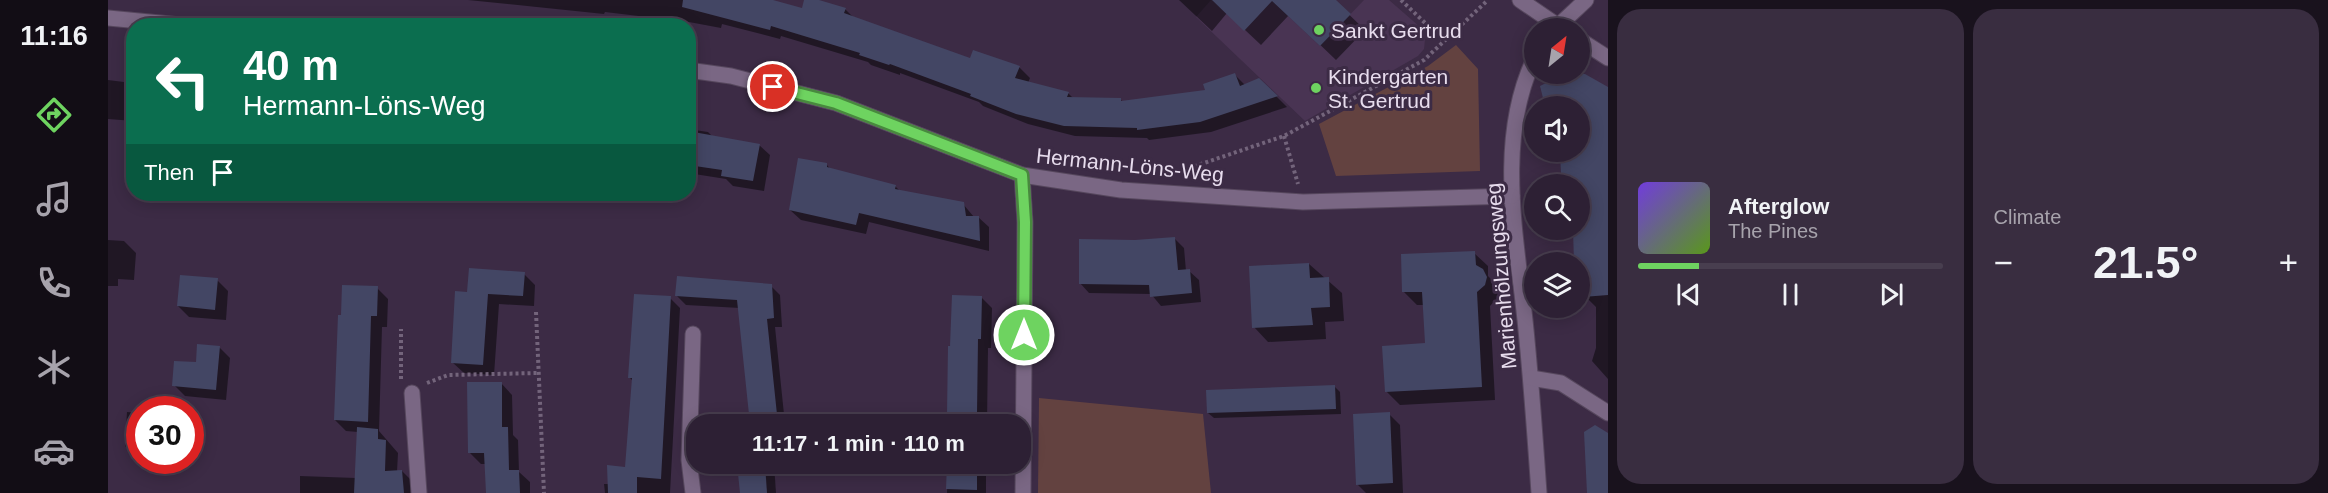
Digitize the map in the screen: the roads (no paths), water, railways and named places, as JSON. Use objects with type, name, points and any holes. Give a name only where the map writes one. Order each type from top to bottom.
[{"type":"street","points":[[1520,0],[1544,18]]},
{"type":"street","points":[[1568,18],[1586,0]]},
{"type":"street","points":[[108,18],[126,20]]},
{"type":"street","points":[[1590,46],[1608,58]]},
{"type":"street","name":"Hermann-Löns-Weg","points":[[696,71],[731,76],[836,103],[1022,175],[1121,190],[1303,202],[1512,196]]},
{"type":"street","name":"Marienhölzungsweg","points":[[1525,84],[1514,134],[1512,196],[1531,378],[1539,493]]},
{"type":"street","points":[[1022,175],[1025,222],[1023,493]]},
{"type":"street","points":[[693,334],[690,460],[693,493]]},
{"type":"street","points":[[1531,378],[1561,383],[1608,413]]},
{"type":"street","points":[[412,393],[419,493]]},
{"type":"place","name":"Sankt Gertrud","points":[[1319,30]]},
{"type":"place","name":"Kindergarten St. Gertrud","points":[[1316,88]]}]
